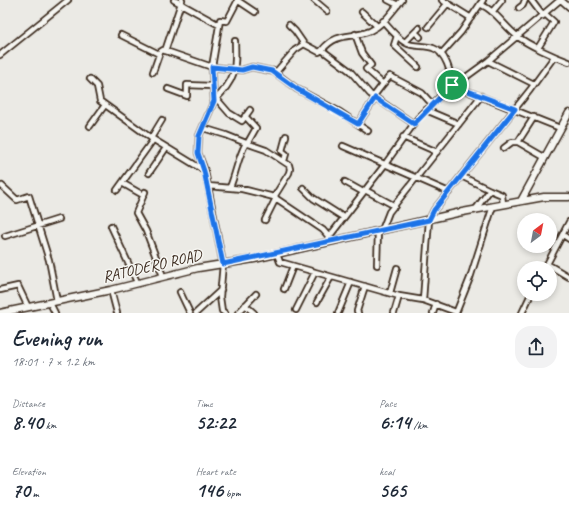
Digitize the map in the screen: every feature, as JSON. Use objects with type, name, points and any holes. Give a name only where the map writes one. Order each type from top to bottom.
[{"type":"main road","points":[[521,201],[569,112]]},
{"type":"main road","name":"RATODERO ROAD","points":[[0,313],[111,290],[163,276],[276,254],[330,239],[503,204],[544,197],[569,197]]},
{"type":"street","points":[[0,55],[68,0]]},
{"type":"street","points":[[174,0],[181,2],[219,25]]},
{"type":"street","points":[[250,110],[242,121],[229,113],[215,100],[212,86],[212,67],[220,20],[228,22],[238,0],[255,12]]},
{"type":"street","points":[[314,0],[327,11]]},
{"type":"street","points":[[388,0],[398,5]]},
{"type":"street","points":[[289,25],[295,30],[304,44],[319,52],[334,39],[371,31],[383,22],[402,0]]},
{"type":"street","points":[[442,0],[471,18]]},
{"type":"street","points":[[441,54],[471,18],[483,0]]},
{"type":"street","points":[[492,12],[502,0]]},
{"type":"street","points":[[519,8],[523,5],[525,0]]},
{"type":"street","points":[[531,0],[544,15],[554,22],[538,48]]},
{"type":"street","points":[[208,186],[230,187],[275,198],[323,230],[330,239],[343,218],[403,138],[432,104],[454,85],[488,61],[560,0],[569,7]]},
{"type":"street","points":[[153,72],[159,54],[165,51],[181,2]]},
{"type":"street","points":[[428,27],[448,3]]},
{"type":"street","points":[[480,4],[492,12],[516,36],[554,57],[569,62]]},
{"type":"street","points":[[362,12],[378,26]]},
{"type":"street","points":[[383,22],[405,42],[432,48],[441,54],[451,74],[454,85]]},
{"type":"street","points":[[405,42],[420,28]]},
{"type":"street","points":[[415,32],[420,38]]},
{"type":"street","points":[[355,34],[362,53],[371,65],[366,69],[383,84]]},
{"type":"street","points":[[120,35],[159,54]]},
{"type":"street","points":[[397,36],[394,45],[418,67]]},
{"type":"street","points":[[225,313],[222,311],[221,306],[223,264],[208,186],[198,153],[199,136],[215,100],[227,86],[236,69],[236,41]]},
{"type":"street","points":[[165,51],[212,67],[242,70],[252,67],[276,72],[295,50],[304,44]]},
{"type":"street","points":[[322,50],[350,71],[374,98],[414,124]]},
{"type":"street","points":[[423,300],[429,220],[554,57]]},
{"type":"street","points":[[488,61],[534,84]]},
{"type":"street","points":[[272,71],[297,89],[368,131]]},
{"type":"street","points":[[358,124],[383,84],[390,76],[422,93],[432,104]]},
{"type":"street","points":[[90,79],[97,86],[100,101],[152,139],[204,171]]},
{"type":"street","points":[[168,90],[187,96],[187,85],[212,86]]},
{"type":"street","points":[[454,85],[534,116],[560,128]]},
{"type":"street","points":[[377,265],[380,230],[389,212],[481,96]]},
{"type":"street","points":[[90,126],[105,105]]},
{"type":"street","points":[[426,110],[460,124]]},
{"type":"street","points":[[230,187],[238,170],[241,152],[256,128],[245,116]]},
{"type":"street","points":[[518,142],[534,116]]},
{"type":"street","points":[[117,190],[152,139],[162,120]]},
{"type":"street","points":[[203,128],[226,134],[246,144],[266,150],[284,161],[290,169],[265,220]]},
{"type":"street","points":[[284,161],[286,154],[282,151],[286,136]]},
{"type":"street","points":[[403,138],[437,152]]},
{"type":"street","points":[[504,148],[512,142],[518,142],[544,157]]},
{"type":"street","points":[[344,146],[449,192]]},
{"type":"street","points":[[149,173],[166,148]]},
{"type":"street","points":[[462,176],[502,195],[503,204]]},
{"type":"street","points":[[345,182],[395,206]]},
{"type":"street","points":[[122,183],[144,193],[136,213],[146,231],[163,276]]},
{"type":"street","points":[[2,186],[17,200],[29,196],[49,260],[57,301]]},
{"type":"street","points":[[303,188],[313,198],[343,218]]},
{"type":"street","points":[[475,210],[490,190]]},
{"type":"street","points":[[276,254],[280,262],[399,296],[423,300],[456,312],[470,278],[493,206]]},
{"type":"street","points":[[4,236],[59,219]]},
{"type":"street","points":[[549,261],[569,222]]},
{"type":"street","points":[[111,226],[137,282]]},
{"type":"street","points":[[562,235],[569,239]]},
{"type":"street","points":[[284,289],[293,266]]},
{"type":"street","points":[[390,293],[397,268]]},
{"type":"street","points":[[557,271],[569,277]]},
{"type":"street","points":[[296,310],[315,272]]},
{"type":"street","points":[[317,302],[331,276]]},
{"type":"street","points":[[339,313],[351,282]]},
{"type":"street","points":[[0,290],[18,286],[28,306]]},
{"type":"street","points":[[358,313],[357,311],[365,286]]},
{"type":"street","points":[[111,290],[117,313]]},
{"type":"street","points":[[196,313],[221,290]]},
{"type":"street","points":[[180,292],[190,313]]},
{"type":"street","points":[[238,313],[256,294]]},
{"type":"street","points":[[394,313],[399,296]]},
{"type":"street","points":[[522,313],[528,301]]},
{"type":"street","points":[[50,303],[55,313]]},
{"type":"street","points":[[433,313],[436,304]]},
{"type":"street","points":[[245,305],[254,313]]},
{"type":"route","points":[[212,67],[242,70],[252,67],[268,69],[284,78],[300,91],[340,112],[358,124],[375,98],[414,124],[418,118],[452,85],[515,109],[434,210],[429,220],[254,259],[223,264],[208,193],[208,186],[198,153],[199,136],[214,101],[212,67]]}]
